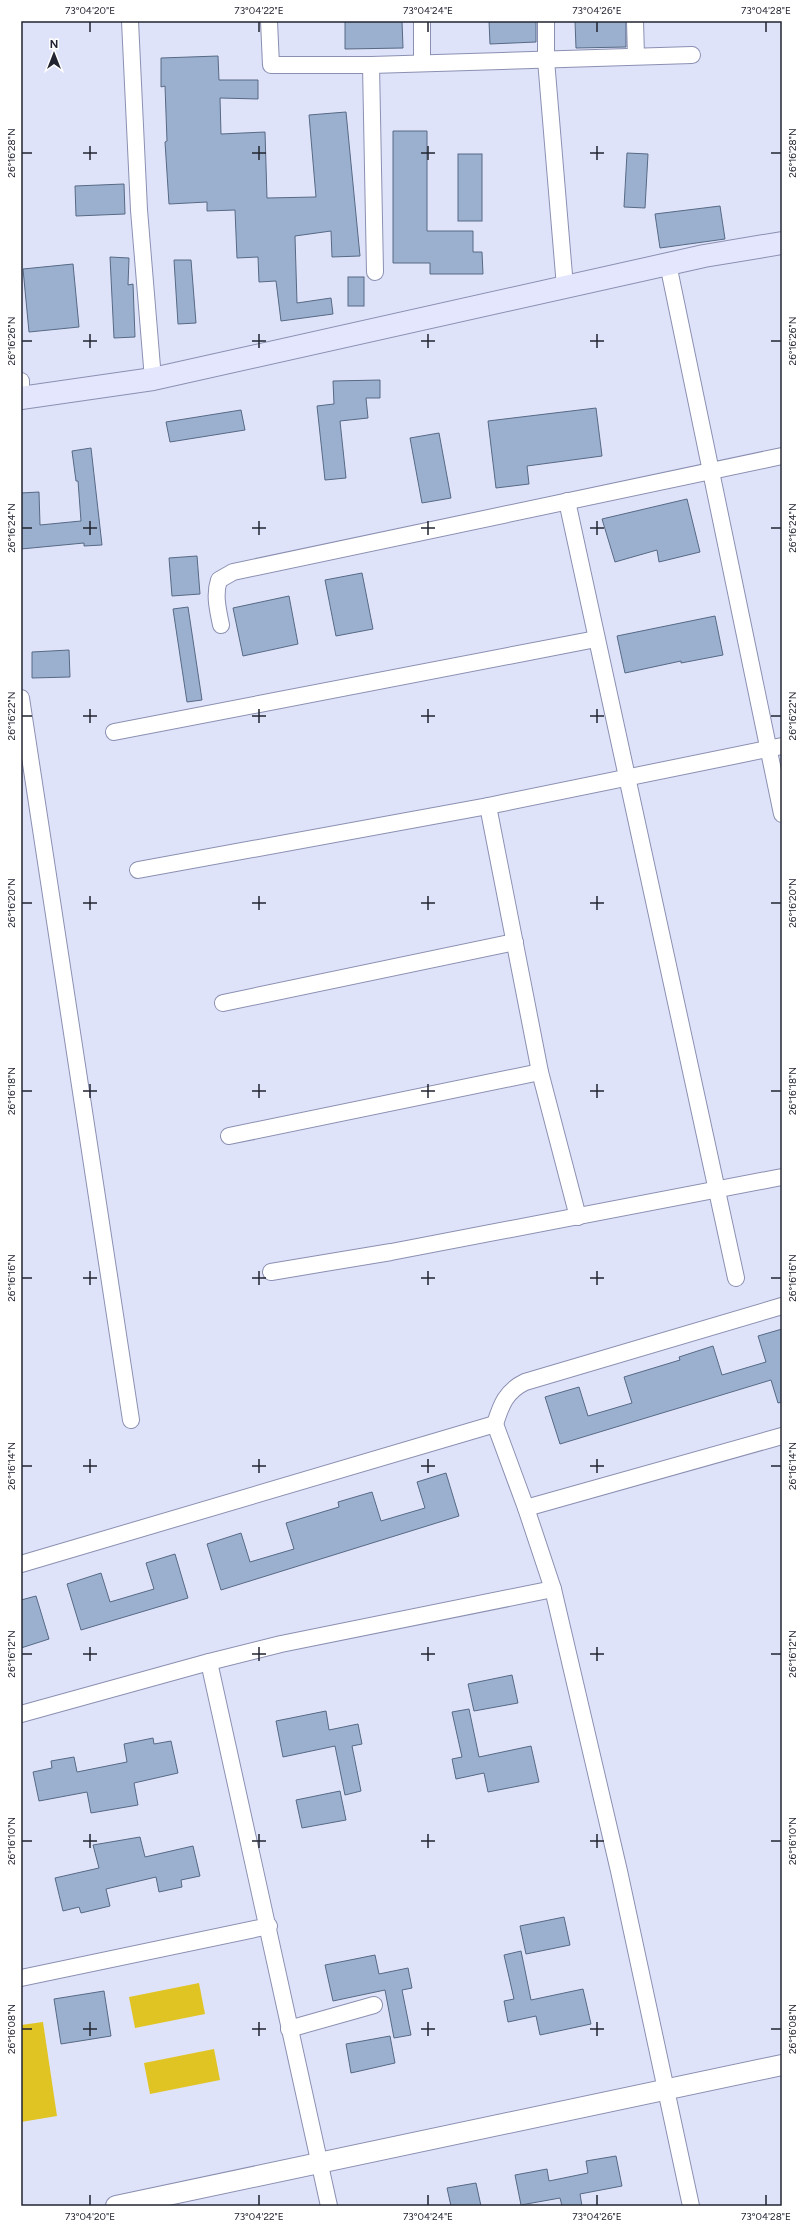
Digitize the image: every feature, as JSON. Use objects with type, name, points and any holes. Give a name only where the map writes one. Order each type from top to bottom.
[{"type":"main road","points":[[21,398],[153,379],[668,264],[782,243]]},
{"type":"street","points":[[130,21],[139,210],[153,379]]},
{"type":"street","points":[[269,21],[271,65],[371,65],[692,55]]},
{"type":"street","points":[[422,21],[422,63]]},
{"type":"street","points":[[546,21],[546,60],[565,287]]},
{"type":"street","points":[[635,21],[636,56]]},
{"type":"street","points":[[371,65],[374,272]]},
{"type":"street","points":[[668,264],[710,471],[775,748],[782,814]]},
{"type":"street","points":[[21,381],[21,398]]},
{"type":"street","points":[[221,625],[216,596],[217,587],[219,580],[233,572],[782,456]]},
{"type":"street","points":[[567,501],[736,1278]]},
{"type":"street","points":[[114,732],[596,639]]},
{"type":"street","points":[[21,698],[131,1420]]},
{"type":"street","points":[[138,870],[488,806],[775,748]]},
{"type":"street","points":[[488,806],[540,1072],[578,1217]]},
{"type":"street","points":[[223,1003],[514,942]]},
{"type":"street","points":[[229,1136],[540,1072]]},
{"type":"street","points":[[271,1272],[391,1252],[717,1191],[782,1177]]},
{"type":"street","points":[[691,2206],[617,1863],[554,1589],[495,1424],[507,1394],[515,1387],[525,1382],[782,1306]]},
{"type":"street","points":[[21,1564],[495,1424]]},
{"type":"street","points":[[526,1508],[782,1436]]},
{"type":"street","points":[[21,1714],[209,1662],[281,1644],[554,1589]]},
{"type":"street","points":[[209,1662],[269,1926],[289,2029],[329,2206]]},
{"type":"street","points":[[21,1978],[269,1926]]},
{"type":"street","points":[[289,2029],[374,2005]]},
{"type":"street","points":[[116,2206],[782,2065]]},
{"type":"shaded area","points":[[199,1983],[205,2014],[135,2028],[129,1997]]},
{"type":"shaded area","points":[[43,2022],[57,2116],[21,2122],[21,2025]]},
{"type":"shaded area","points":[[214,2049],[220,2080],[150,2094],[144,2063]]},
{"type":"building","points":[[345,21],[402,21],[403,48],[345,49]]},
{"type":"building","points":[[489,21],[536,21],[536,42],[490,44]]},
{"type":"building","points":[[575,21],[626,21],[626,47],[576,48]]},
{"type":"building","points":[[218,56],[219,80],[258,80],[258,99],[220,98],[221,134],[265,132],[267,198],[316,197],[309,115],[346,112],[360,256],[332,257],[331,231],[295,236],[297,303],[331,298],[333,314],[281,321],[276,281],[259,282],[258,257],[237,258],[235,210],[207,211],[207,202],[169,204],[165,142],[167,141],[165,86],[161,87],[161,58]]},
{"type":"building","points":[[393,131],[427,131],[427,231],[473,231],[473,252],[482,252],[483,274],[430,274],[430,263],[393,263]]},
{"type":"building","points":[[627,153],[648,154],[645,208],[624,207]]},
{"type":"building","points":[[458,154],[482,154],[482,221],[458,221]]},
{"type":"building","points":[[124,184],[125,214],[76,216],[75,186]]},
{"type":"building","points":[[720,206],[725,239],[660,248],[655,214]]},
{"type":"building","points":[[110,257],[129,258],[128,285],[133,284],[135,337],[114,338]]},
{"type":"building","points":[[174,260],[191,260],[196,323],[178,324]]},
{"type":"building","points":[[73,264],[79,327],[29,332],[23,269]]},
{"type":"building","points":[[348,277],[364,277],[364,306],[348,306]]},
{"type":"building","points":[[380,380],[380,398],[366,398],[368,418],[340,421],[346,478],[325,480],[317,406],[334,404],[333,381]]},
{"type":"building","points":[[596,408],[602,456],[527,466],[529,484],[496,488],[488,421]]},
{"type":"building","points":[[241,410],[245,430],[170,442],[166,422]]},
{"type":"building","points":[[439,433],[451,498],[422,503],[410,438]]},
{"type":"building","points":[[91,448],[102,545],[84,546],[84,543],[21,549],[21,493],[39,492],[40,525],[81,521],[78,481],[76,481],[72,451]]},
{"type":"building","points":[[687,499],[700,552],[659,562],[657,550],[615,562],[602,519]]},
{"type":"building","points":[[197,556],[200,594],[172,596],[169,558]]},
{"type":"building","points":[[362,573],[373,629],[336,636],[325,580]]},
{"type":"building","points":[[289,596],[298,644],[243,656],[233,608]]},
{"type":"building","points":[[188,607],[202,700],[187,702],[173,609]]},
{"type":"building","points":[[715,616],[723,655],[681,663],[681,661],[625,673],[617,636]]},
{"type":"building","points":[[69,650],[70,677],[32,678],[32,652]]},
{"type":"building","points":[[782,1329],[782,1402],[778,1403],[771,1380],[560,1444],[545,1397],[579,1387],[588,1416],[632,1403],[624,1377],[680,1360],[679,1357],[713,1346],[722,1375],[766,1362],[758,1336]]},
{"type":"building","points":[[446,1473],[459,1516],[221,1590],[207,1544],[241,1533],[250,1562],[294,1549],[286,1523],[339,1507],[338,1502],[372,1492],[381,1521],[425,1508],[417,1482]]},
{"type":"building","points":[[175,1554],[188,1598],[81,1630],[67,1584],[101,1573],[110,1602],[154,1589],[146,1563]]},
{"type":"building","points":[[36,1596],[49,1639],[21,1648],[21,1600]]},
{"type":"building","points":[[512,1675],[518,1703],[474,1711],[468,1684]]},
{"type":"building","points":[[469,1709],[479,1757],[531,1746],[539,1782],[488,1792],[484,1773],[456,1779],[452,1759],[462,1757],[452,1712]]},
{"type":"building","points":[[326,1711],[329,1730],[358,1724],[362,1744],[352,1746],[361,1791],[345,1795],[335,1746],[283,1757],[276,1721]]},
{"type":"building","points":[[153,1738],[154,1744],[171,1741],[178,1773],[134,1783],[138,1805],[91,1813],[87,1792],[39,1801],[33,1772],[52,1768],[51,1761],[74,1757],[77,1772],[127,1762],[124,1744]]},
{"type":"building","points":[[340,1791],[346,1820],[302,1828],[296,1800]]},
{"type":"building","points":[[140,1837],[145,1857],[193,1846],[200,1876],[181,1880],[182,1887],[159,1892],[156,1877],[106,1889],[110,1906],[81,1913],[79,1907],[63,1911],[55,1878],[99,1868],[93,1845]]},
{"type":"building","points":[[564,1917],[570,1945],[526,1954],[520,1926]]},
{"type":"building","points":[[521,1951],[531,2000],[583,1989],[591,2024],[540,2035],[536,2016],[508,2022],[504,2001],[514,1999],[504,1955]]},
{"type":"building","points":[[375,1955],[379,1974],[408,1968],[412,1988],[402,1990],[411,2035],[394,2038],[385,1990],[333,2001],[325,1965]]},
{"type":"building","points":[[104,1991],[111,2036],[61,2044],[54,1999]]},
{"type":"building","points":[[390,2036],[395,2063],[351,2073],[346,2044]]},
{"type":"building","points":[[616,2156],[622,2186],[580,2194],[582,2206],[562,2206],[560,2198],[521,2205],[515,2175],[547,2169],[549,2181],[588,2173],[586,2161]]},
{"type":"building","points":[[476,2183],[481,2206],[451,2206],[447,2188]]}]
